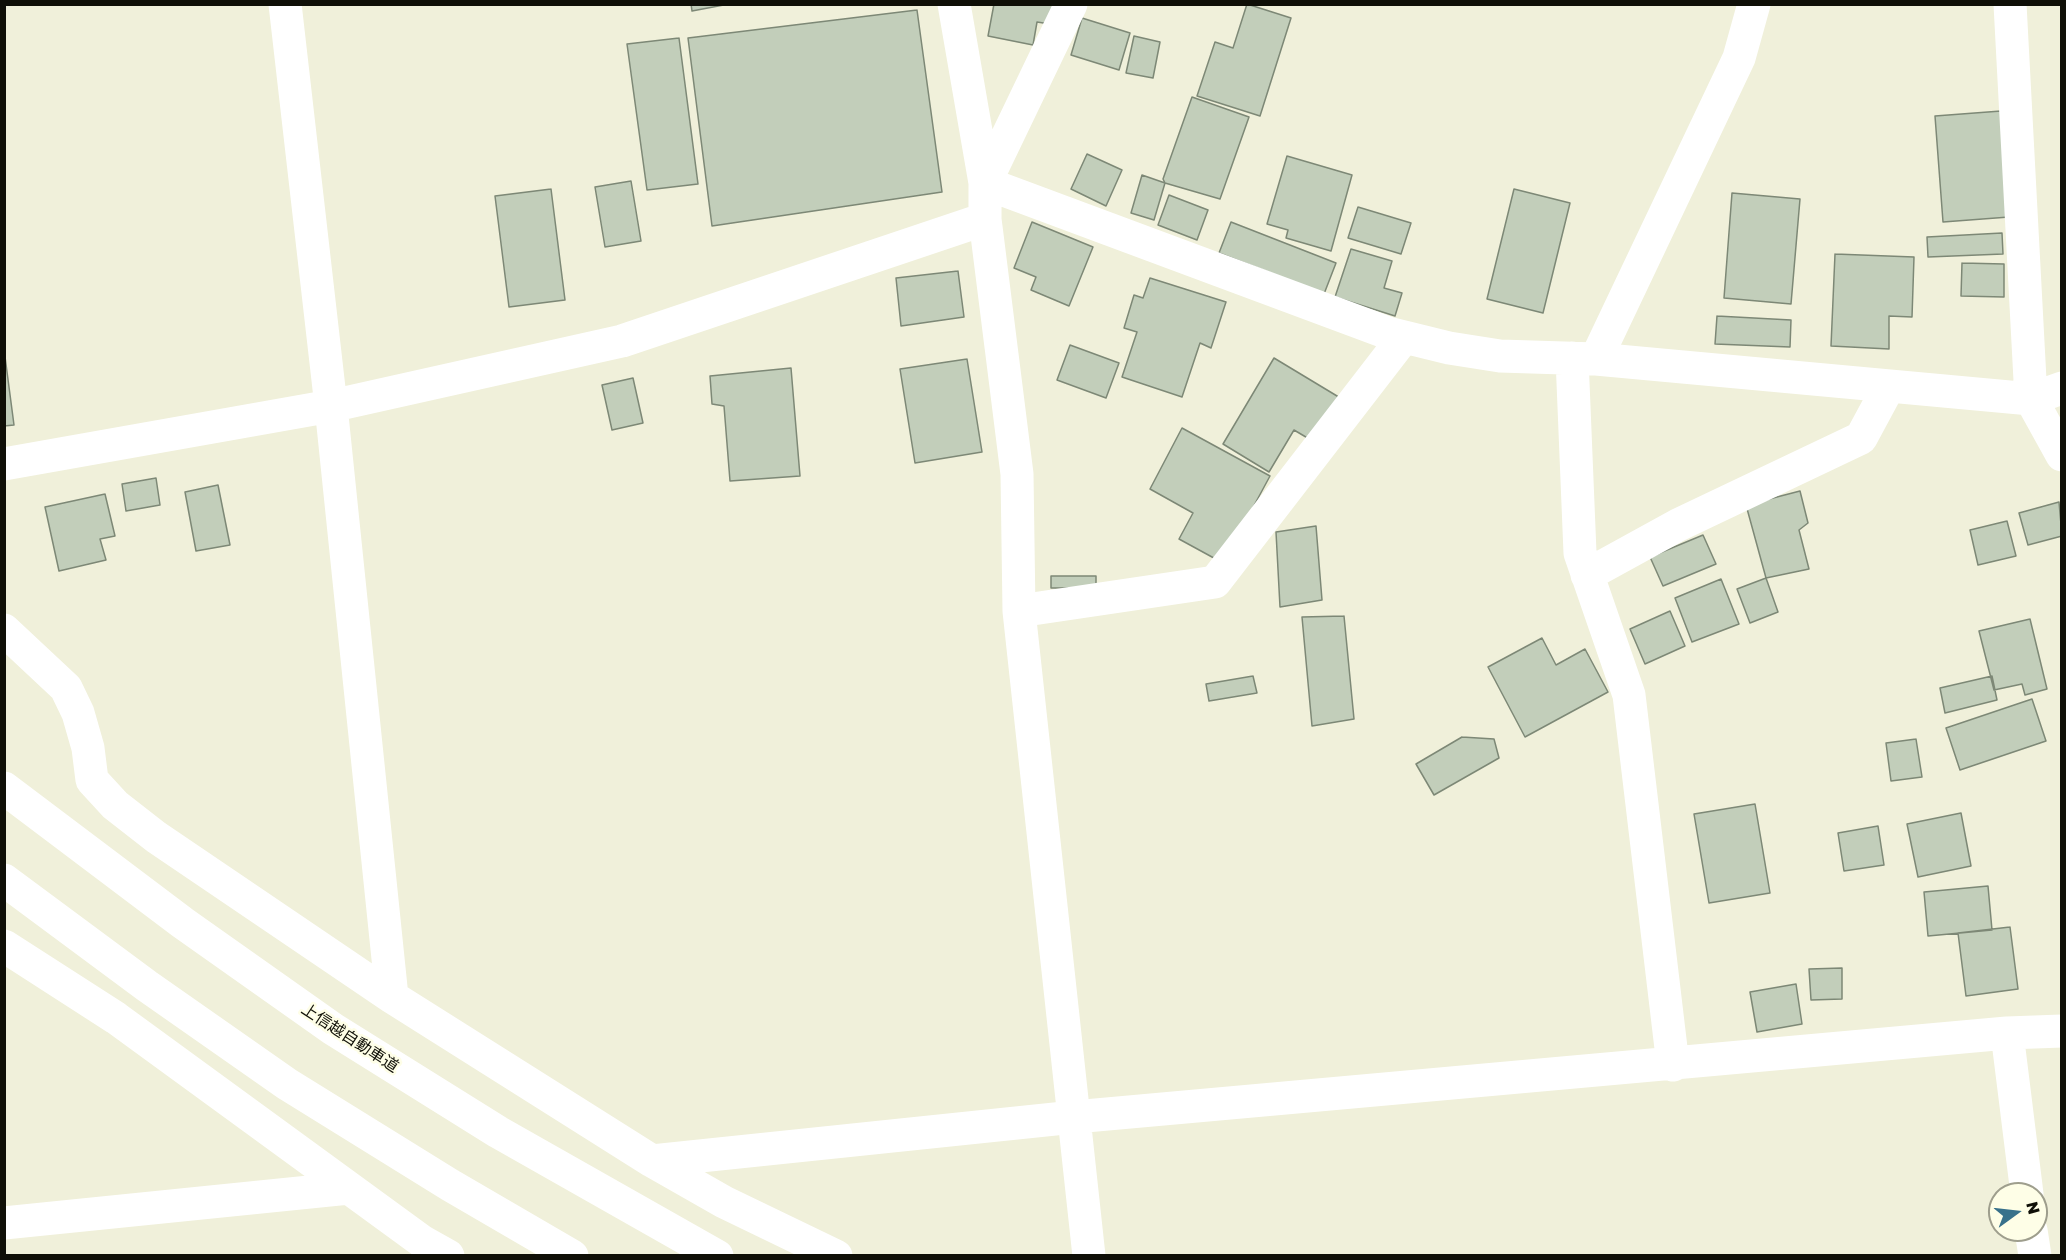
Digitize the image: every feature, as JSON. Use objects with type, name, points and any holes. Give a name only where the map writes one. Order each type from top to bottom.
[{"type":"main road","points":[[285,4],[331,406],[392,997]]},
{"type":"main road","points":[[954,4],[985,183],[985,219],[1017,474],[1020,611],[1089,1256]]},
{"type":"main road","points":[[985,183],[1071,4]]},
{"type":"main road","points":[[1673,1065],[1629,695],[1580,553],[1584,359],[1739,58],[1754,4]]},
{"type":"main road","points":[[2010,4],[2031,399],[2061,455]]},
{"type":"main road","points":[[985,183],[1404,337],[1449,348],[1500,356],[1584,359],[2031,399],[2061,388]]},
{"type":"main road","points":[[4,464],[331,406],[622,341],[985,219]]},
{"type":"main road","points":[[1020,611],[1215,582],[1404,337]]},
{"type":"main road","points":[[1587,575],[1678,525],[1861,438],[1889,386]]},
{"type":"main road","points":[[4,630],[66,688],[78,713],[88,748],[92,780],[116,805],[156,837],[392,997],[652,1161],[724,1202],[836,1256]]},
{"type":"main road","name":"上信越自動車道","points":[[17,798],[183,923],[333,1029],[498,1132],[717,1256]]},
{"type":"main road","points":[[4,880],[147,986],[287,1083],[450,1185],[572,1256]]},
{"type":"main road","points":[[4,946],[116,1018],[432,1251]]},
{"type":"main road","points":[[652,1161],[1074,1117],[2061,1031]]},
{"type":"main road","points":[[2007,1034],[2026,1182]]},
{"type":"main road","points":[[4,1223],[349,1188]]},
{"type":"building","points":[[691,4],[729,4],[692,11]]},
{"type":"building","points":[[994,4],[1054,4],[1050,24],[1037,22],[1033,45],[988,36]]},
{"type":"building","points":[[1247,4],[1291,18],[1260,116],[1197,96],[1215,42],[1233,48]]},
{"type":"building","points":[[917,10],[942,192],[712,226],[688,38]]},
{"type":"building","points":[[1082,18],[1130,33],[1119,70],[1071,55]]},
{"type":"building","points":[[1134,36],[1160,42],[1153,78],[1126,73]]},
{"type":"building","points":[[679,38],[698,184],[647,190],[627,44]]},
{"type":"building","points":[[1192,97],[1249,117],[1220,199],[1165,183],[1163,179]]},
{"type":"building","points":[[2001,111],[2009,217],[1943,222],[1935,116]]},
{"type":"building","points":[[1087,154],[1122,170],[1106,206],[1071,189]]},
{"type":"building","points":[[1287,156],[1352,175],[1331,251],[1286,238],[1288,230],[1267,224]]},
{"type":"building","points":[[1142,175],[1165,183],[1154,220],[1131,213]]},
{"type":"building","points":[[631,181],[641,241],[605,247],[595,187]]},
{"type":"building","points":[[551,189],[565,300],[509,307],[495,196]]},
{"type":"building","points":[[1514,189],[1570,203],[1543,313],[1487,299]]},
{"type":"building","points":[[1732,193],[1800,199],[1791,304],[1724,298]]},
{"type":"building","points":[[1169,195],[1208,210],[1197,240],[1158,225]]},
{"type":"building","points":[[1358,207],[1411,223],[1401,254],[1348,238]]},
{"type":"building","points":[[1032,222],[1093,247],[1069,306],[1031,290],[1036,277],[1014,268]]},
{"type":"building","points":[[1231,222],[1336,263],[1324,294],[1219,253]]},
{"type":"building","points":[[2002,233],[2003,254],[1928,257],[1927,237]]},
{"type":"building","points":[[1351,249],[1392,261],[1384,288],[1402,293],[1395,316],[1335,297]]},
{"type":"building","points":[[1835,254],[1914,257],[1912,317],[1889,316],[1889,349],[1831,346]]},
{"type":"building","points":[[1962,263],[2004,264],[2004,297],[1961,296]]},
{"type":"building","points":[[958,271],[964,317],[901,326],[896,278]]},
{"type":"building","points":[[1150,278],[1226,302],[1211,348],[1200,343],[1182,397],[1122,377],[1137,332],[1124,328],[1134,295],[1143,298]]},
{"type":"building","points":[[1717,316],[1791,320],[1790,347],[1715,344]]},
{"type":"building","points":[[1070,345],[1119,363],[1106,398],[1057,380]]},
{"type":"building","points":[[4,349],[14,425],[4,426]]},
{"type":"building","points":[[1274,358],[1342,399],[1316,443],[1294,430],[1269,472],[1223,444]]},
{"type":"building","points":[[967,359],[982,452],[915,463],[900,369]]},
{"type":"building","points":[[791,368],[800,476],[730,481],[724,406],[712,404],[710,376]]},
{"type":"building","points":[[633,378],[643,423],[612,430],[602,385]]},
{"type":"building","points":[[1182,428],[1270,476],[1223,563],[1179,539],[1193,513],[1150,489]]},
{"type":"building","points":[[156,478],[160,505],[126,511],[122,484]]},
{"type":"building","points":[[218,485],[230,545],[196,551],[185,492]]},
{"type":"building","points":[[1800,491],[1808,523],[1799,530],[1809,569],[1766,578],[1746,505]]},
{"type":"building","points":[[105,494],[115,536],[100,539],[106,560],[59,571],[45,507]]},
{"type":"building","points":[[2059,502],[2062,536],[2028,545],[2019,513]]},
{"type":"building","points":[[2007,521],[2016,556],[1978,565],[1970,530]]},
{"type":"building","points":[[1316,526],[1322,600],[1280,607],[1276,532]]},
{"type":"building","points":[[1703,535],[1716,564],[1663,586],[1650,557]]},
{"type":"building","points":[[1051,576],[1096,576],[1096,588],[1051,588]]},
{"type":"building","points":[[1766,578],[1778,612],[1750,623],[1737,589]]},
{"type":"building","points":[[1721,579],[1739,624],[1692,642],[1675,598]]},
{"type":"building","points":[[1670,611],[1685,646],[1645,664],[1630,629]]},
{"type":"building","points":[[1344,616],[1354,719],[1312,726],[1302,617]]},
{"type":"building","points":[[2030,619],[2047,689],[2025,695],[2022,684],[1994,690],[1979,631]]},
{"type":"building","points":[[1542,638],[1556,665],[1585,649],[1608,692],[1525,737],[1488,667]]},
{"type":"building","points":[[1253,676],[1257,693],[1209,701],[1206,684]]},
{"type":"building","points":[[1992,676],[1997,700],[1945,713],[1940,688]]},
{"type":"building","points":[[2032,699],[2046,741],[1960,770],[1946,728]]},
{"type":"building","points":[[1462,737],[1494,739],[1499,758],[1434,795],[1416,764]]},
{"type":"building","points":[[1916,739],[1922,777],[1891,781],[1886,743]]},
{"type":"building","points":[[1755,804],[1770,893],[1709,903],[1694,814]]},
{"type":"building","points":[[1961,813],[1971,866],[1918,877],[1907,824]]},
{"type":"building","points":[[1878,826],[1884,865],[1844,871],[1838,833]]},
{"type":"building","points":[[1988,886],[1992,930],[1928,936],[1924,892]]},
{"type":"building","points":[[2010,927],[2018,989],[1966,996],[1958,933]]},
{"type":"building","points":[[1842,968],[1842,999],[1811,1000],[1809,969]]},
{"type":"building","points":[[1796,984],[1802,1024],[1757,1032],[1750,992]]}]
